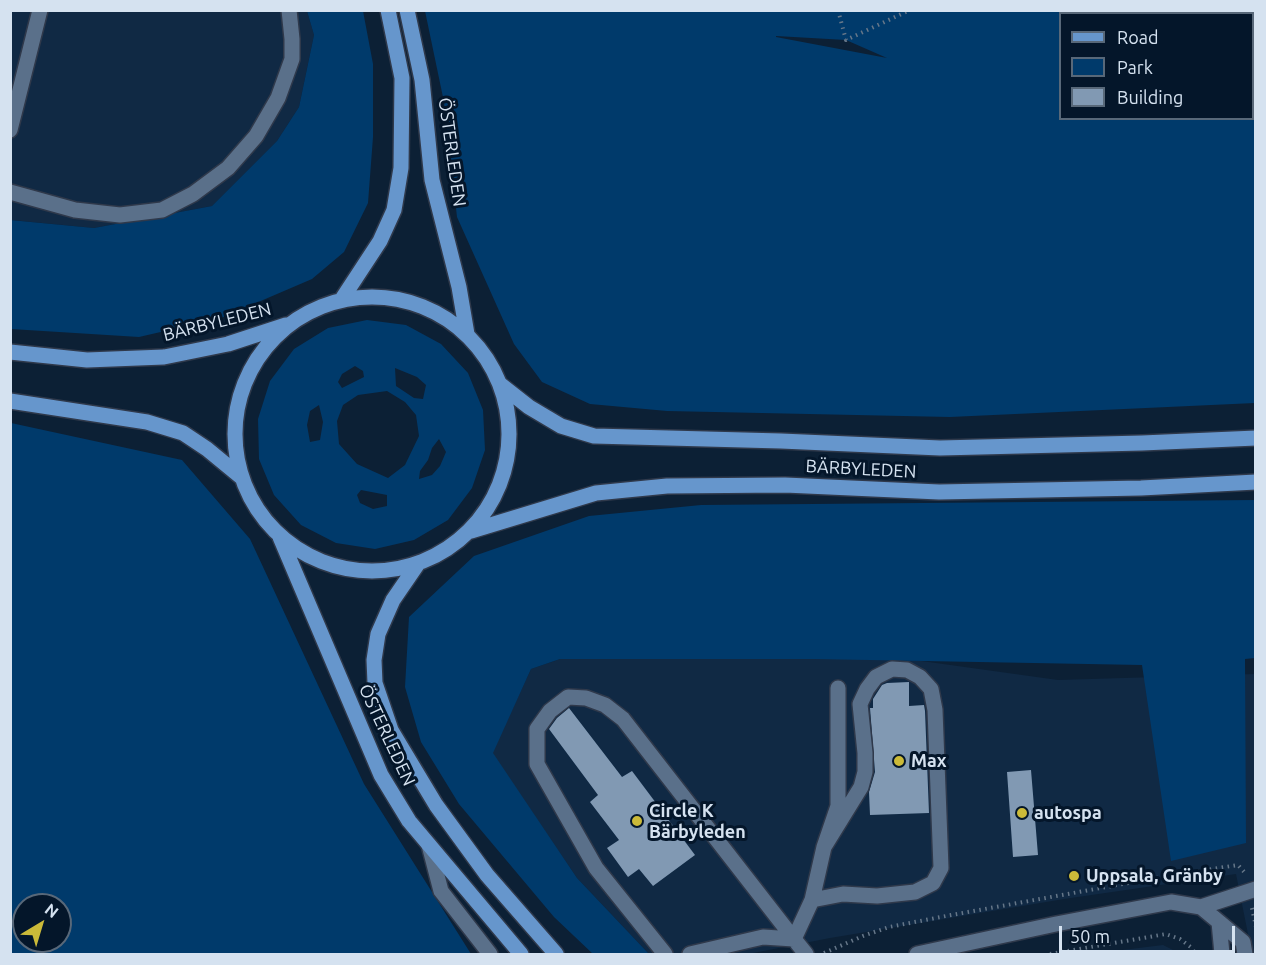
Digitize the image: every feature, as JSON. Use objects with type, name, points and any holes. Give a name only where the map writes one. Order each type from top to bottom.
[{"type":"main road","points":[[342,299],[380,241],[394,210],[401,168],[402,78],[388,10]]},
{"type":"main road","name":"ÖSTERLEDEN","points":[[407,10],[422,80],[432,180],[459,287],[467,334]]},
{"type":"main road","points":[[376,296],[409,301],[440,314],[467,334],[487,358],[501,386],[510,423],[507,462],[494,499],[471,531],[446,551],[417,565],[381,572],[345,569],[310,557],[280,537],[257,509],[241,477],[234,435],[240,393],[260,354],[289,324],[314,309],[342,299],[376,296]]},
{"type":"main road","name":"BÄRBYLEDEN","points":[[10,352],[87,360],[164,357],[228,344],[289,324]]},
{"type":"main road","name":"BÄRBYLEDEN","points":[[501,386],[529,407],[561,426],[594,436],[940,448],[1256,438]]},
{"type":"main road","points":[[10,401],[147,422],[183,433],[241,477]]},
{"type":"main road","name":"BÄRBYLEDEN","points":[[471,531],[596,493],[667,486],[785,485],[939,492],[1141,488],[1256,482]]},
{"type":"main road","name":"ÖSTERLEDEN","points":[[280,537],[381,775],[408,821],[521,954]]},
{"type":"main road","name":"ÖSTERLEDEN","points":[[417,565],[393,600],[378,634],[374,660],[375,683],[391,730],[436,805],[481,866],[556,954]]},
{"type":"street","points":[[10,130],[40,10]]},
{"type":"street","points":[[10,192],[75,210],[120,215],[162,210],[193,194],[228,168],[256,136],[278,98],[292,59],[289,10]]},
{"type":"street","points":[[812,900],[843,894],[877,896],[915,892],[933,883],[940,868],[935,710],[932,689],[920,677],[907,670],[892,669],[876,677],[867,689],[860,704],[865,753],[865,772],[861,787],[824,847]]},
{"type":"street","points":[[794,939],[812,900],[824,847],[838,806],[838,688]]},
{"type":"street","points":[[665,954],[596,868],[537,764],[537,729],[550,711],[568,697],[586,698],[605,705],[623,719],[806,954]]},
{"type":"street","points":[[429,845],[441,891],[490,954]]},
{"type":"street","points":[[917,954],[1171,902],[1202,907],[1252,890]]},
{"type":"street","points":[[1202,907],[1243,942],[1245,954]]},
{"type":"street","points":[[1219,922],[1222,954]]},
{"type":"street","points":[[690,954],[763,937],[794,939]]},
{"type":"path","points":[[838,10],[846,40],[910,10]]},
{"type":"path","points":[[821,954],[890,927],[1187,872],[1238,865],[1245,872],[1252,890],[1256,927]]},
{"type":"path","points":[[1050,954],[1166,934],[1180,939],[1196,954]]},
{"type":"shaded area","points":[[10,11],[307,11],[314,35],[299,107],[277,141],[212,206],[94,228],[11,220]]},
{"type":"shaded area","points":[[900,658],[1058,680],[1255,674],[1255,954],[1252,954],[1236,874],[1064,899],[748,954],[649,954],[577,878],[492,753],[531,669],[560,659]]},
{"type":"shaded area","points":[[1163,945],[1181,954],[1090,954]]},
{"type":"green space","points":[[307,11],[363,11],[373,64],[373,137],[368,203],[344,252],[312,279],[221,318],[139,337],[11,329],[10,220],[94,228],[212,206],[277,141],[299,107],[314,35]]},
{"type":"green space","points":[[425,11],[1255,11],[1255,403],[950,417],[667,411],[590,404],[542,382],[514,344],[457,217],[444,102]],"holes":[[[776,36],[846,40],[887,58]]]},
{"type":"green space","points":[[367,320],[406,325],[441,344],[468,373],[483,410],[485,450],[472,488],[448,520],[414,540],[375,549],[336,543],[301,525],[274,495],[259,459],[258,419],[270,381],[294,349],[328,328]],"holes":[[[355,366],[363,371],[364,377],[342,388],[338,382],[342,374]],[[395,368],[417,377],[426,385],[423,399],[414,398],[396,386]],[[387,391],[405,402],[416,415],[419,436],[405,465],[388,478],[357,464],[339,444],[337,421],[343,405],[358,395]],[[319,405],[323,422],[320,440],[310,442],[307,425],[310,411]],[[439,439],[446,452],[440,466],[432,475],[419,479],[420,471],[428,460],[432,448]],[[361,490],[387,495],[387,506],[373,509],[360,503],[357,495]]]},
{"type":"green space","points":[[11,423],[182,460],[250,539],[364,784],[471,954],[11,954]]},
{"type":"green space","points":[[1255,500],[1255,658],[1245,659],[1246,843],[1171,861],[1142,665],[814,659],[560,659],[531,669],[493,753],[577,878],[649,954],[593,954],[554,917],[459,804],[421,742],[405,687],[409,617],[474,556],[589,516],[701,505]]},
{"type":"building","name":"Max","points":[[909,682],[909,706],[924,705],[925,711],[929,813],[870,815],[869,792],[875,772],[870,708],[873,708],[873,699],[882,685]]},
{"type":"building","name":"Circle K Bärbyleden","points":[[569,708],[622,777],[632,771],[695,855],[653,886],[639,869],[628,877],[607,848],[619,840],[590,802],[598,795],[549,729]]},
{"type":"building","name":"autospa","points":[[1031,770],[1038,855],[1013,857],[1007,772]]},
{"type":"place","name":"Max","points":[[899,761]]},
{"type":"place","name":"autospa","points":[[1022,813]]},
{"type":"place","name":"Circle K Bärbyleden","points":[[637,821]]},
{"type":"place","name":"Uppsala, Gränby","points":[[1074,876]]}]
